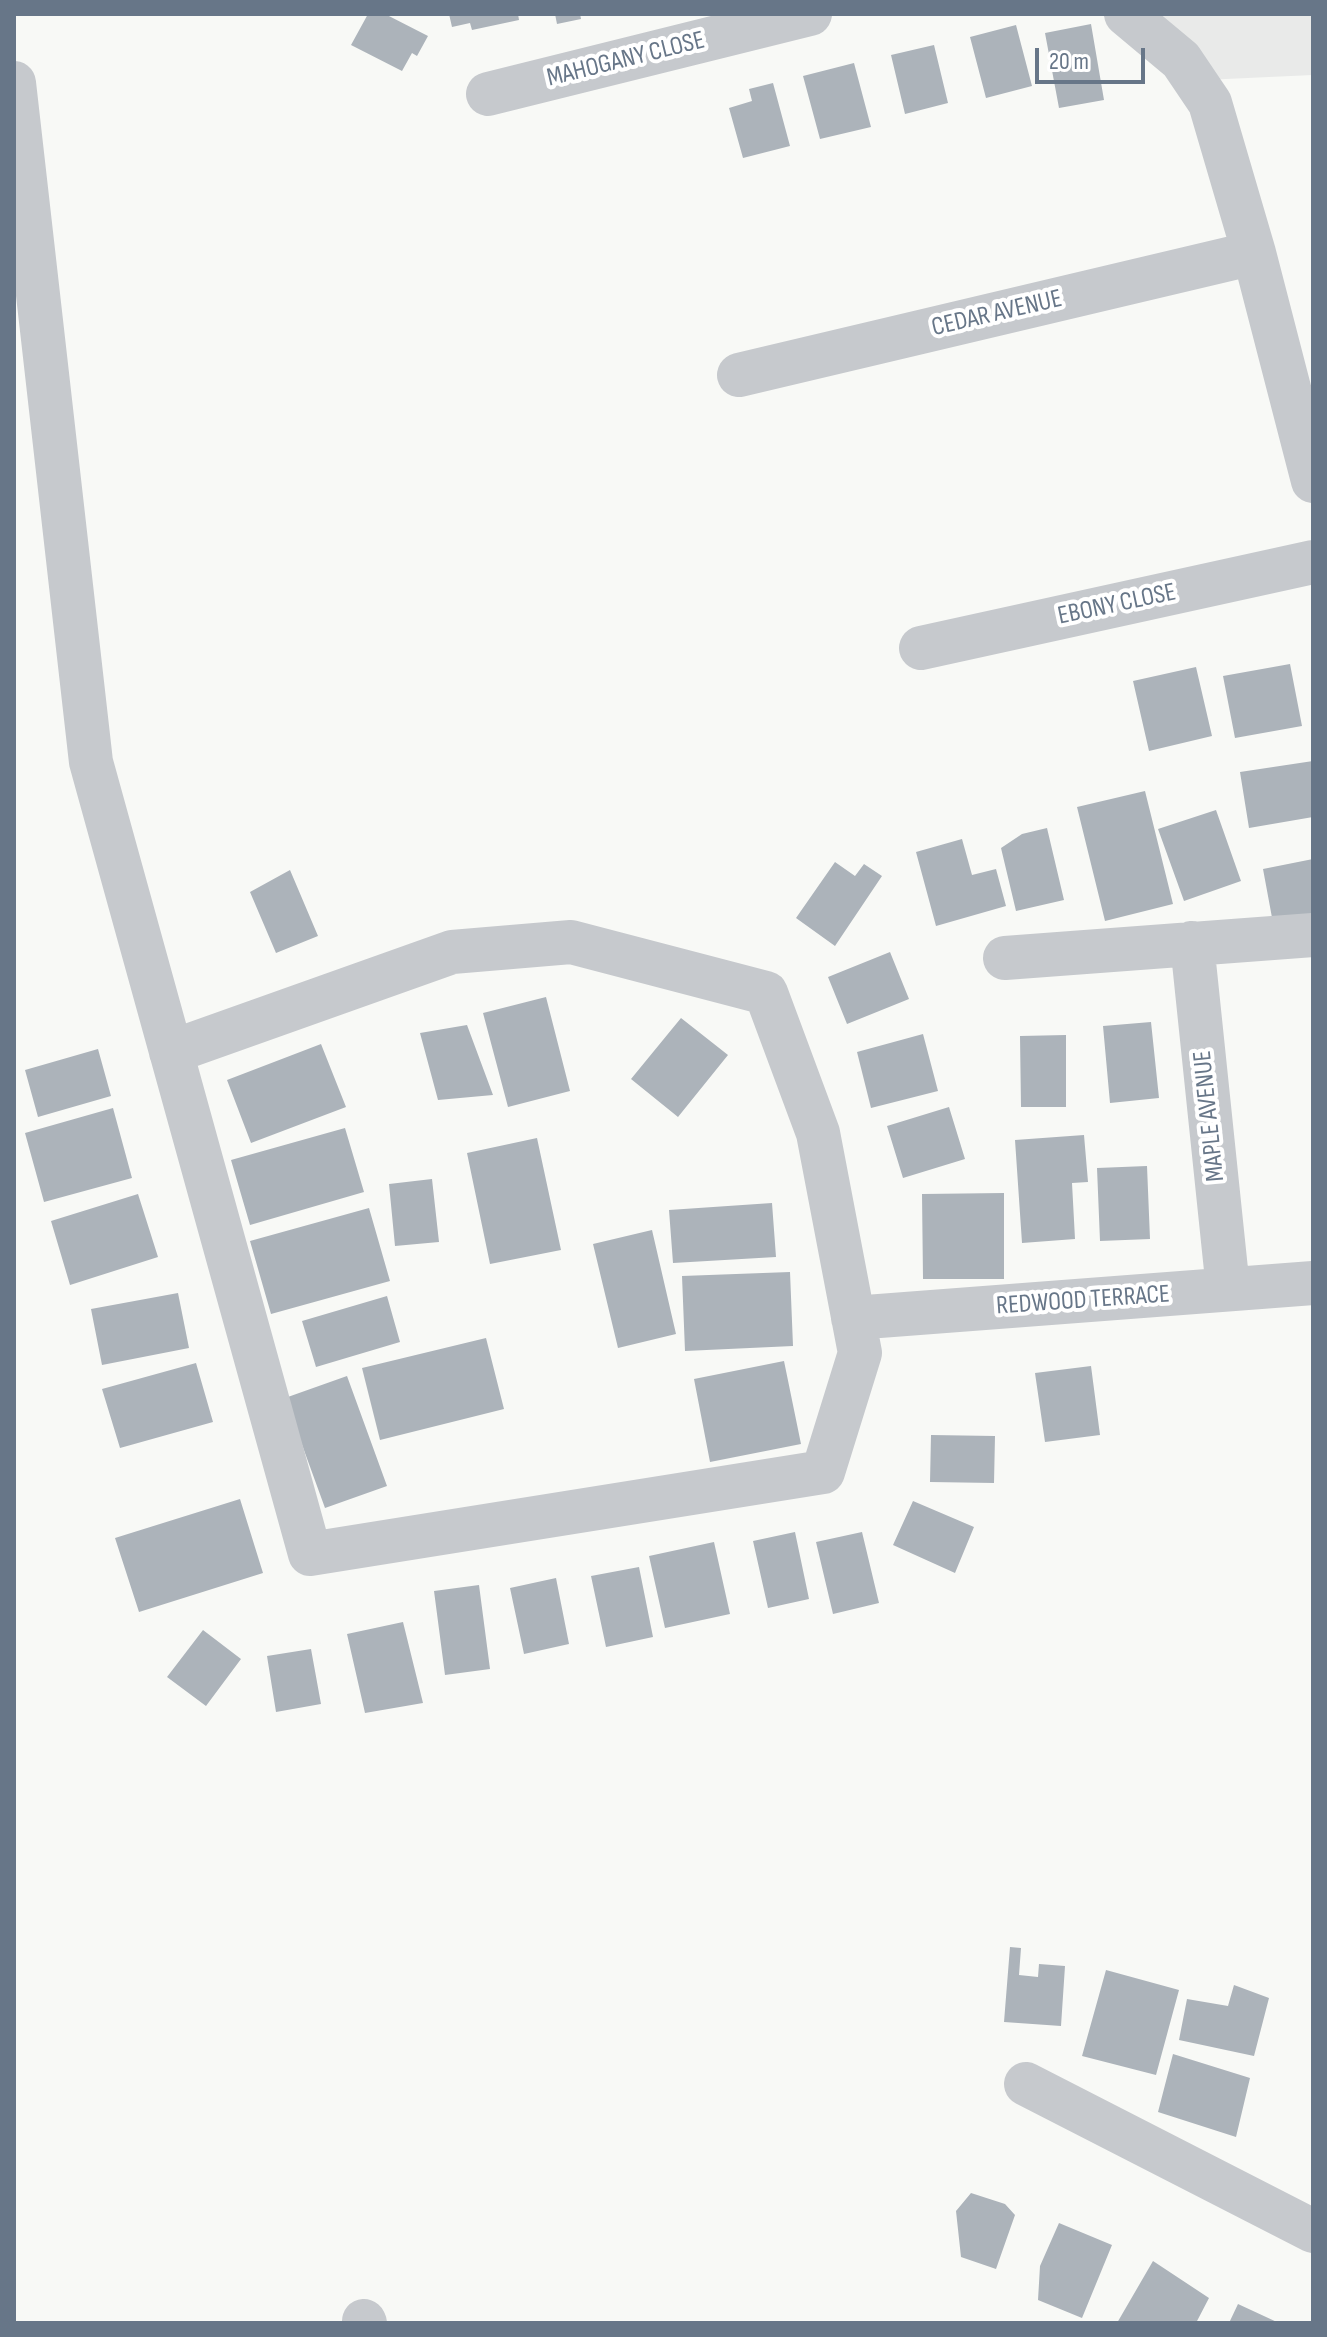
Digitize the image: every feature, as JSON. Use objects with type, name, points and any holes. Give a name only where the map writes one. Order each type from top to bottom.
[{"type":"street","name":"MAHOGANY CLOSE","points":[[488,94],[810,14]]},
{"type":"street","points":[[1126,14],[1181,60],[1210,103],[1254,253],[1313,481]]},
{"type":"street","points":[[14,83],[91,762],[171,1052],[310,1554],[823,1472],[860,1353],[818,1133],[766,993],[571,942],[452,952],[171,1052]]},
{"type":"street","name":"CEDAR AVENUE","points":[[739,375],[1254,253]]},
{"type":"street","name":"EBONY CLOSE","points":[[921,648],[1313,562]]},
{"type":"street","points":[[1005,958],[1313,935]]},
{"type":"street","name":"MAPLE AVENUE","points":[[1192,943],[1228,1289]]},
{"type":"street","name":"REDWOOD TERRACE","points":[[853,1318],[1313,1283]]},
{"type":"street","points":[[1026,2084],[1313,2231]]},
{"type":"shaded area","points":[[1101,14],[1313,14],[1313,75],[1182,81]]},
{"type":"building","points":[[368,14],[385,14],[428,36],[417,56],[412,53],[402,71],[351,45]]},
{"type":"building","points":[[449,14],[518,14],[519,20],[472,30],[470,23],[452,27]]},
{"type":"building","points":[[555,14],[580,14],[581,19],[557,24]]},
{"type":"building","points":[[1091,24],[1104,100],[1059,108],[1045,33]]},
{"type":"building","points":[[1016,25],[1032,86],[986,98],[970,37]]},
{"type":"building","points":[[934,45],[948,103],[905,114],[891,55]]},
{"type":"building","points":[[854,63],[871,127],[820,139],[803,76]]},
{"type":"building","points":[[773,83],[790,146],[743,158],[729,108],[752,101],[749,89]]},
{"type":"building","points":[[1290,664],[1302,726],[1235,738],[1223,676]]},
{"type":"building","points":[[1196,667],[1212,736],[1149,751],[1133,681]]},
{"type":"building","points":[[1313,761],[1313,817],[1249,828],[1240,772]]},
{"type":"building","points":[[1145,791],[1173,904],[1105,921],[1077,807]]},
{"type":"building","points":[[1216,810],[1241,881],[1184,901],[1158,829]]},
{"type":"building","points":[[1047,828],[1064,900],[1016,911],[1001,848],[1022,834]]},
{"type":"building","points":[[962,839],[972,875],[996,869],[1006,906],[936,926],[916,852]]},
{"type":"building","points":[[1313,859],[1313,916],[1273,923],[1263,869]]},
{"type":"building","points":[[835,862],[855,876],[864,864],[882,876],[835,946],[796,918]]},
{"type":"building","points":[[290,870],[318,936],[276,953],[250,892]]},
{"type":"building","points":[[890,952],[909,999],[847,1024],[828,977]]},
{"type":"building","points":[[546,997],[570,1091],[508,1107],[483,1013]]},
{"type":"building","points":[[681,1018],[728,1055],[678,1117],[631,1079]]},
{"type":"building","points":[[1151,1022],[1159,1098],[1110,1103],[1103,1026]]},
{"type":"building","points":[[467,1025],[493,1095],[438,1100],[420,1033]]},
{"type":"building","points":[[923,1034],[938,1091],[871,1108],[857,1052]]},
{"type":"building","points":[[1066,1035],[1066,1107],[1021,1107],[1020,1036]]},
{"type":"building","points":[[321,1044],[346,1107],[251,1143],[227,1080]]},
{"type":"building","points":[[98,1049],[111,1096],[38,1117],[25,1070]]},
{"type":"building","points":[[949,1107],[965,1159],[903,1178],[887,1126]]},
{"type":"building","points":[[113,1108],[132,1178],[44,1202],[25,1133]]},
{"type":"building","points":[[345,1128],[364,1192],[250,1225],[231,1160]]},
{"type":"building","points":[[1084,1135],[1088,1182],[1072,1183],[1075,1239],[1022,1243],[1015,1140]]},
{"type":"building","points":[[537,1138],[561,1250],[490,1264],[467,1153]]},
{"type":"building","points":[[1147,1166],[1150,1239],[1100,1241],[1097,1168]]},
{"type":"building","points":[[432,1179],[439,1242],[395,1246],[389,1184]]},
{"type":"building","points":[[1004,1193],[1004,1279],[923,1279],[922,1194]]},
{"type":"building","points":[[138,1194],[158,1257],[70,1285],[51,1221]]},
{"type":"building","points":[[772,1203],[776,1257],[673,1263],[669,1210]]},
{"type":"building","points":[[369,1208],[390,1281],[271,1314],[250,1241]]},
{"type":"building","points":[[652,1230],[676,1334],[618,1348],[593,1244]]},
{"type":"building","points":[[790,1272],[793,1346],[685,1351],[682,1276]]},
{"type":"building","points":[[178,1293],[189,1348],[102,1365],[91,1309]]},
{"type":"building","points":[[387,1296],[400,1342],[316,1367],[302,1321]]},
{"type":"building","points":[[486,1338],[504,1409],[380,1440],[362,1368]]},
{"type":"building","points":[[784,1361],[801,1444],[710,1462],[694,1379]]},
{"type":"building","points":[[196,1363],[213,1422],[120,1448],[102,1389]]},
{"type":"building","points":[[1091,1366],[1100,1435],[1045,1442],[1035,1373]]},
{"type":"building","points":[[347,1376],[387,1486],[325,1508],[285,1398]]},
{"type":"building","points":[[931,1435],[995,1436],[994,1483],[930,1482]]},
{"type":"building","points":[[240,1499],[263,1573],[139,1612],[115,1538]]},
{"type":"building","points":[[913,1501],[974,1527],[955,1573],[893,1545]]},
{"type":"building","points":[[795,1532],[809,1599],[768,1608],[753,1541]]},
{"type":"building","points":[[862,1532],[879,1603],[833,1614],[816,1542]]},
{"type":"building","points":[[714,1542],[730,1614],[665,1628],[649,1556]]},
{"type":"building","points":[[639,1567],[653,1637],[606,1647],[591,1576]]},
{"type":"building","points":[[556,1578],[569,1644],[524,1654],[510,1588]]},
{"type":"building","points":[[479,1585],[490,1669],[445,1675],[434,1591]]},
{"type":"building","points":[[403,1622],[423,1703],[365,1713],[347,1634]]},
{"type":"building","points":[[203,1630],[241,1659],[206,1706],[167,1677]]},
{"type":"building","points":[[311,1649],[321,1704],[276,1712],[267,1656]]},
{"type":"building","points":[[1010,1947],[1021,1948],[1019,1975],[1038,1977],[1039,1964],[1065,1966],[1061,2026],[1004,2022]]},
{"type":"building","points":[[1106,1970],[1179,1990],[1156,2075],[1082,2056]]},
{"type":"building","points":[[1234,1985],[1269,1998],[1254,2056],[1179,2040],[1187,1999],[1228,2006]]},
{"type":"building","points":[[1173,2054],[1250,2078],[1236,2137],[1158,2112]]},
{"type":"building","points":[[971,2193],[1005,2204],[1015,2215],[996,2269],[961,2257],[956,2211]]},
{"type":"building","points":[[1059,2223],[1112,2245],[1082,2318],[1038,2300],[1040,2266]]},
{"type":"building","points":[[1153,2261],[1209,2298],[1196,2323],[1117,2323]]},
{"type":"building","points":[[1238,2304],[1279,2323],[1229,2323]]}]
